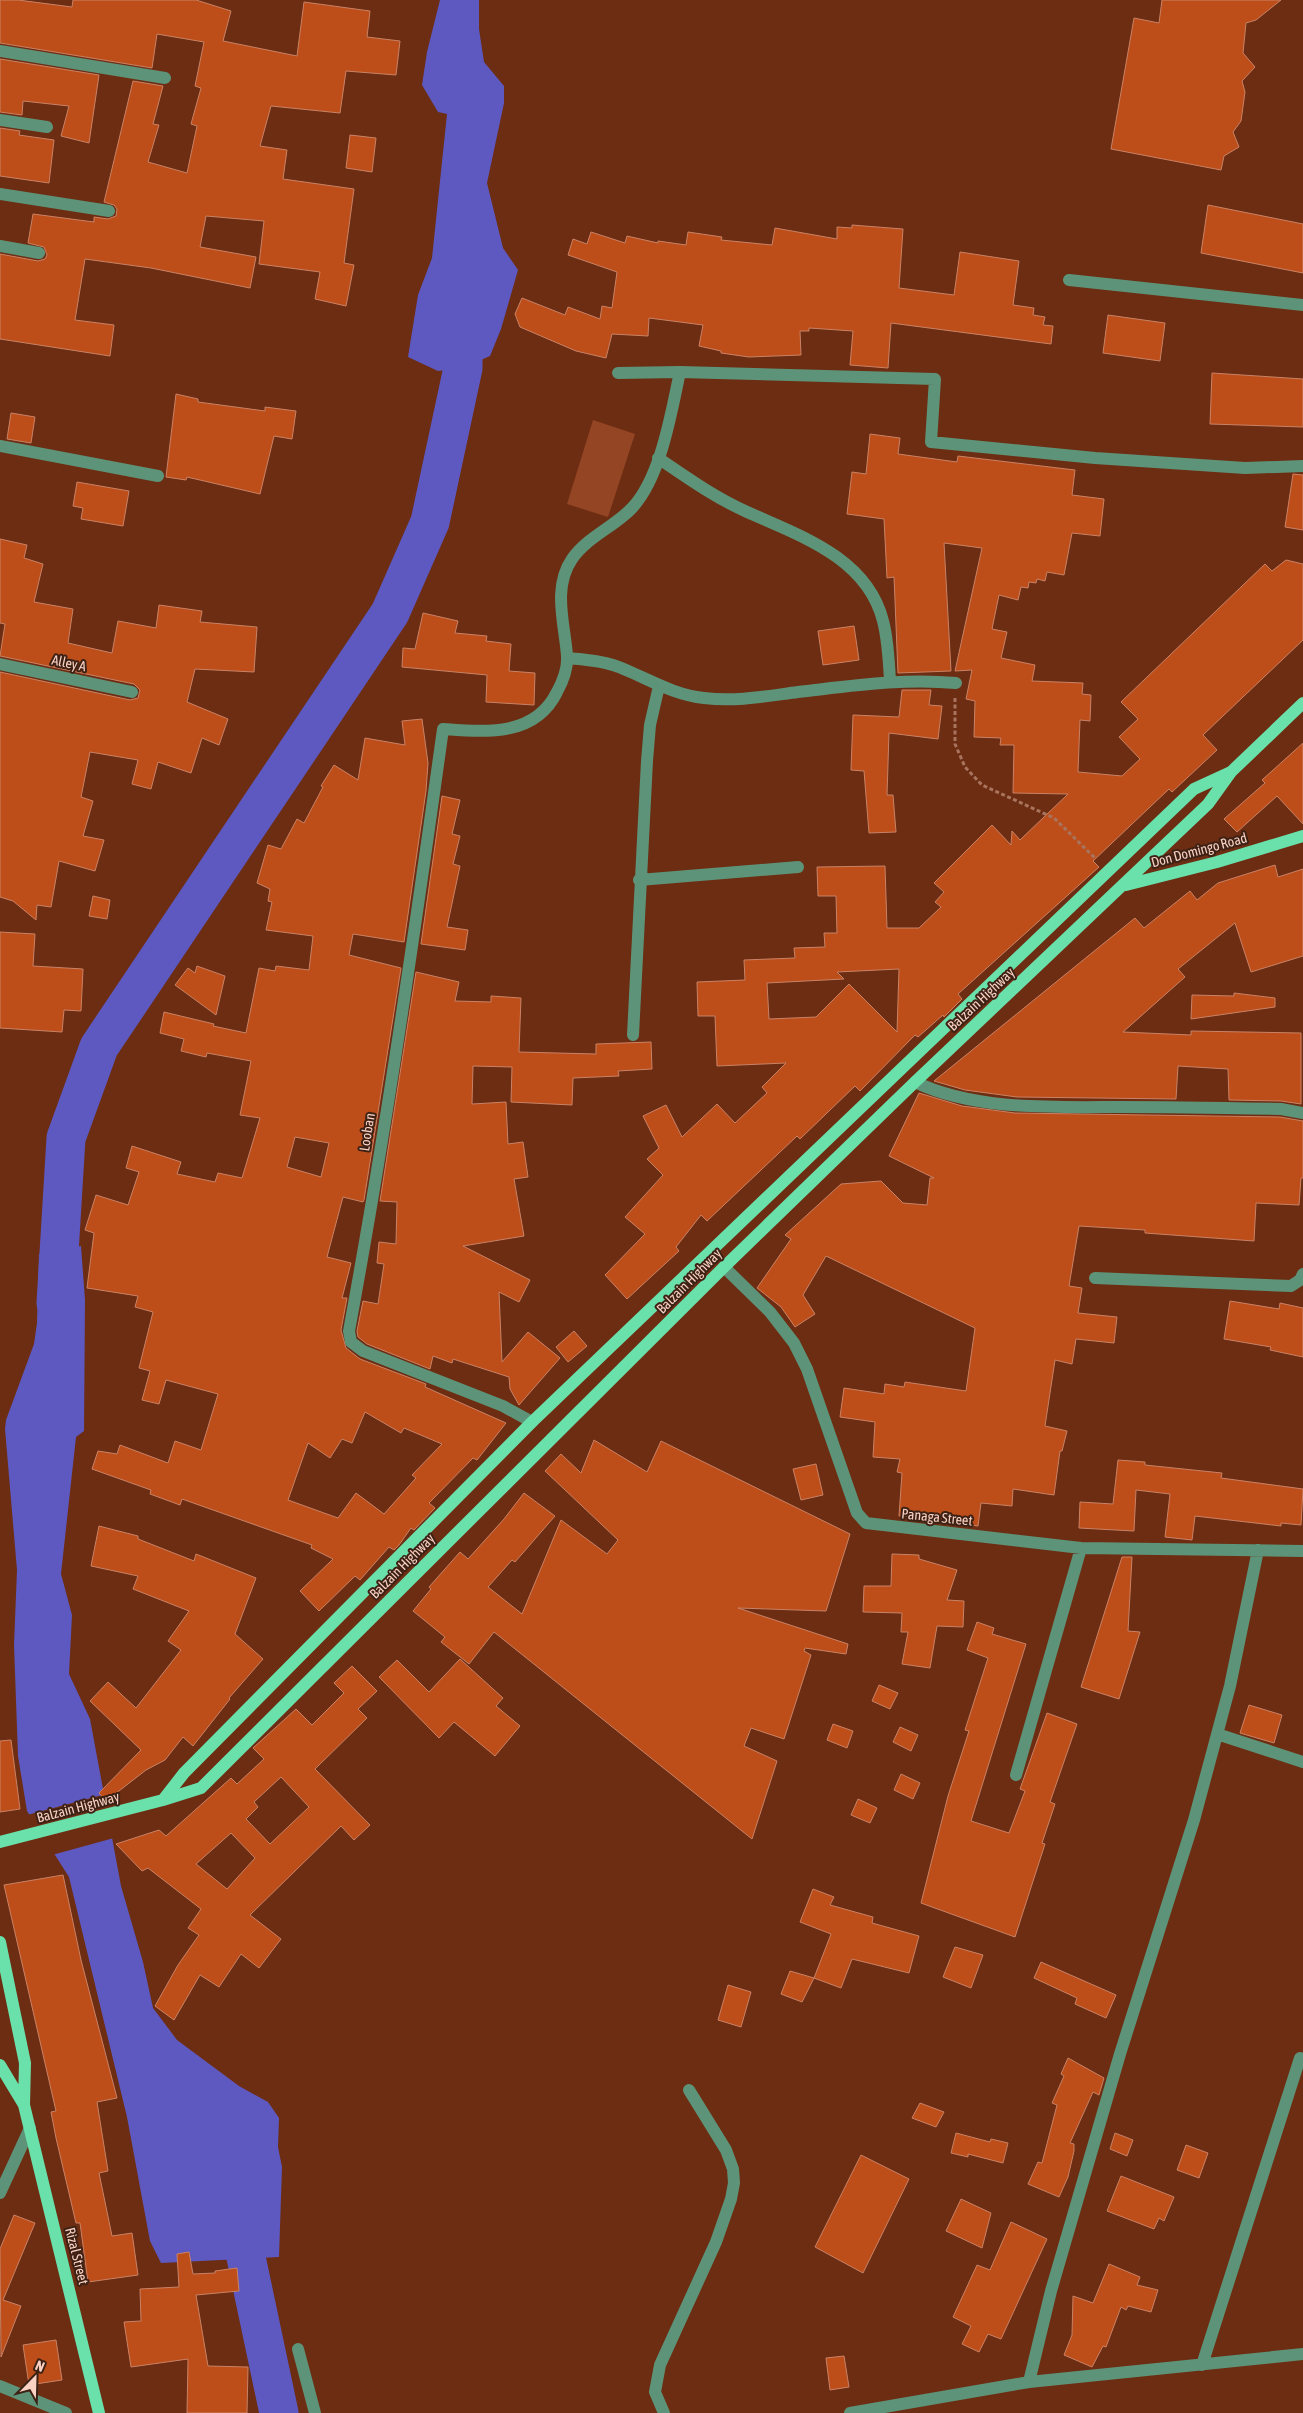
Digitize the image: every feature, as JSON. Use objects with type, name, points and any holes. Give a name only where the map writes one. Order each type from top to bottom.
[{"type":"main road","name":"Balzain Highway","points":[[0,1842],[14,1840],[145,1805],[201,1788],[724,1267],[915,1082],[1124,886],[1208,804],[1231,772],[1303,703]]},
{"type":"main road","name":"Balzain Highway","points":[[163,1800],[184,1773],[532,1422],[1107,870],[1194,789],[1231,772]]},
{"type":"main road","name":"Don Domingo Road","points":[[1124,886],[1217,862],[1303,836]]},
{"type":"main road","points":[[1107,870],[1124,886]]},
{"type":"main road","name":"Rizal Street","points":[[0,1942],[25,2063],[24,2105],[99,2413]]},
{"type":"main road","name":"Rizal Street","points":[[0,2065],[24,2105]]},
{"type":"street","points":[[0,51],[165,78]]},
{"type":"street","points":[[0,120],[47,127]]},
{"type":"street","points":[[0,194],[109,211]]},
{"type":"street","points":[[0,246],[39,253]]},
{"type":"street","points":[[1069,280],[1303,304]]},
{"type":"street","points":[[618,373],[680,372],[935,379],[931,442],[1095,458],[1244,468],[1303,466]]},
{"type":"street","points":[[680,372],[658,458],[649,482],[634,506],[618,522],[593,537],[572,559],[568,567],[561,596],[567,658],[599,660],[626,669],[658,686],[703,698],[739,700],[890,681],[920,680],[956,683]]},
{"type":"street","points":[[0,446],[158,476]]},
{"type":"street","points":[[658,458],[697,485],[744,511],[790,529],[823,548],[852,569],[869,590],[882,618],[888,646],[890,681]]},
{"type":"street","name":"Looban","points":[[532,1422],[503,1406],[363,1351],[356,1347],[349,1337],[420,896],[443,729],[482,731],[518,726],[539,717],[553,702],[564,679],[567,658]]},
{"type":"street","name":"Alley A","points":[[0,664],[132,692]]},
{"type":"street","points":[[633,1034],[639,880],[648,752],[650,725],[658,686]]},
{"type":"street","points":[[639,880],[798,867]]},
{"type":"street","points":[[915,1082],[932,1090],[948,1094],[980,1100],[1041,1107],[1281,1109],[1303,1113]]},
{"type":"street","name":"Panaga Street","points":[[724,1267],[770,1312],[794,1343],[807,1369],[857,1513],[866,1523],[1082,1548],[1303,1551]]},
{"type":"street","points":[[1095,1278],[1291,1286],[1300,1280],[1303,1274]]},
{"type":"street","points":[[1016,1775],[1082,1548]]},
{"type":"street","points":[[1029,2382],[1051,2291],[1117,2064],[1194,1820],[1244,1624],[1258,1550]]},
{"type":"street","points":[[1217,1734],[1303,1762]]},
{"type":"street","points":[[1202,2365],[1300,2058]]},
{"type":"street","points":[[664,2413],[655,2392],[660,2365],[716,2242],[731,2199],[734,2183],[733,2169],[726,2150],[689,2090]]},
{"type":"street","points":[[0,2193],[30,2128]]},
{"type":"street","points":[[298,2349],[314,2413]]},
{"type":"street","points":[[850,2413],[1029,2382],[1303,2354]]},
{"type":"street","points":[[0,2386],[66,2413]]},
{"type":"path","points":[[956,683],[953,720],[955,744],[964,766],[982,784],[1018,803],[1054,818],[1107,870]]},
{"type":"shaded area","points":[[440,0],[479,0],[479,29],[484,62],[504,86],[504,103],[487,183],[503,248],[518,270],[501,329],[490,356],[463,368],[438,371],[408,357],[418,295],[432,258],[447,114],[438,112],[422,85],[427,52]]},
{"type":"shaded area","points":[[593,420],[635,434],[608,517],[567,504]]},
{"type":"shaded area","points":[[81,1246],[85,1300],[84,1431],[76,1437],[61,1574],[72,1615],[69,1674],[90,1719],[121,1886],[143,1962],[153,2008],[177,2040],[239,2086],[268,2102],[279,2118],[278,2147],[282,2167],[279,2257],[161,2263],[150,2241],[127,2117],[69,1877],[27,1811],[18,1756],[14,1645],[17,1570],[5,1429],[6,1420],[34,1344],[37,1323],[39,1254]]},
{"type":"pier","points":[[106,1794],[114,1838],[52,1855],[27,1815]]},
{"type":"building","points":[[0,0],[18,0],[72,7],[73,0],[196,0],[231,11],[223,41],[297,56],[304,2],[370,11],[367,37],[400,41],[396,75],[346,71],[340,113],[271,106],[260,146],[287,150],[283,179],[354,189],[344,263],[354,265],[346,306],[315,299],[320,272],[259,264],[264,221],[206,216],[200,247],[256,257],[250,288],[151,268],[85,259],[75,320],[114,325],[110,356],[0,339],[0,254],[38,261],[45,259],[47,255],[44,247],[28,243],[33,214],[94,222],[94,217],[108,219],[116,216],[117,209],[114,205],[104,202],[133,81],[163,86],[153,124],[159,125],[148,162],[187,173],[197,126],[191,124],[201,88],[195,86],[204,42],[157,34],[152,68],[0,43]]},
{"type":"building","points":[[1162,0],[1281,0],[1256,20],[1246,23],[1243,53],[1255,67],[1242,81],[1245,92],[1241,121],[1233,132],[1239,147],[1224,156],[1221,170],[1111,149],[1134,18],[1159,23]]},
{"type":"building","points":[[0,59],[99,75],[89,143],[61,136],[69,106],[23,101],[22,115],[0,112]]},
{"type":"building","points":[[0,128],[20,131],[19,135],[54,140],[49,183],[0,176]]},
{"type":"building","points":[[350,135],[376,138],[372,172],[346,168]]},
{"type":"building","points":[[1208,205],[1303,224],[1303,273],[1201,253]]},
{"type":"building","points":[[852,225],[903,229],[899,288],[954,295],[960,252],[1019,261],[1013,305],[1034,308],[1033,315],[1045,317],[1043,325],[1053,326],[1051,344],[891,323],[888,368],[850,365],[853,331],[809,328],[809,331],[800,331],[801,355],[749,357],[721,353],[721,351],[699,346],[703,325],[649,318],[648,336],[612,334],[606,358],[576,351],[520,327],[515,314],[522,298],[565,315],[568,307],[600,319],[602,306],[612,308],[617,272],[568,255],[573,239],[587,244],[591,232],[625,243],[627,236],[658,243],[658,241],[686,245],[688,232],[722,237],[721,240],[772,245],[775,228],[837,239],[837,227],[852,228]]},
{"type":"building","points":[[1108,315],[1165,323],[1160,361],[1103,353]]},
{"type":"building","points":[[1212,373],[1303,379],[1303,427],[1210,424]]},
{"type":"building","points":[[176,394],[198,399],[198,402],[265,411],[265,407],[296,411],[292,439],[274,436],[260,494],[187,477],[186,480],[166,477]]},
{"type":"building","points":[[11,413],[35,417],[31,443],[7,439]]},
{"type":"building","points":[[870,434],[900,438],[898,454],[957,462],[958,456],[1075,470],[1072,495],[1104,499],[1100,536],[1072,533],[1064,575],[1047,572],[1045,581],[1037,579],[1036,583],[1029,582],[1028,588],[1021,587],[1018,600],[999,595],[992,629],[1007,632],[1001,658],[1035,665],[1032,681],[1083,683],[1082,694],[1091,695],[1090,721],[1080,720],[1078,772],[1122,776],[1140,759],[1119,737],[1138,719],[1121,702],[1265,564],[1272,571],[1286,560],[1303,564],[1303,640],[1203,735],[1217,750],[1172,792],[1169,789],[1093,861],[1099,867],[958,994],[962,999],[944,1017],[943,1015],[918,1037],[915,1035],[860,1091],[855,1086],[800,1139],[797,1136],[707,1221],[701,1215],[676,1247],[679,1251],[627,1299],[605,1275],[645,1234],[625,1217],[663,1175],[647,1159],[659,1148],[643,1116],[666,1105],[682,1137],[717,1104],[735,1123],[767,1093],[762,1087],[786,1063],[717,1066],[715,1016],[698,1016],[697,982],[745,980],[744,960],[795,958],[794,948],[825,947],[824,933],[837,933],[836,896],[818,896],[817,867],[885,866],[887,928],[919,928],[941,907],[935,902],[944,892],[934,883],[992,825],[1011,845],[1012,831],[1020,840],[1068,794],[1013,793],[1014,745],[1000,745],[1001,738],[974,737],[975,701],[966,699],[972,670],[955,671],[982,548],[944,543],[951,671],[898,673],[894,577],[887,578],[884,519],[847,514],[852,472],[866,474]],"holes":[[[899,969],[897,1032],[849,984],[816,1017],[769,1019],[767,983],[844,979],[837,972]]]},
{"type":"building","points":[[1293,474],[1303,475],[1303,530],[1285,527]]},
{"type":"building","points":[[77,482],[129,491],[123,526],[81,519],[83,508],[73,506]]},
{"type":"building","points":[[0,539],[27,545],[24,558],[43,564],[34,602],[73,609],[68,643],[112,653],[118,621],[156,628],[159,605],[202,611],[200,622],[257,627],[254,672],[195,669],[187,702],[228,719],[219,745],[202,738],[191,773],[158,762],[151,789],[132,784],[138,760],[90,752],[81,797],[93,801],[83,836],[104,840],[95,871],[59,861],[51,907],[37,905],[36,920],[13,901],[0,897],[0,672],[130,700],[138,698],[140,690],[134,684],[0,656],[5,624],[0,623]]},
{"type":"building","points":[[423,613],[458,621],[455,633],[487,636],[486,641],[511,644],[509,671],[535,673],[534,705],[486,702],[487,675],[402,667],[403,648],[415,649]]},
{"type":"building","points":[[854,626],[859,660],[823,665],[818,631]]},
{"type":"building","points":[[902,690],[931,690],[929,705],[942,706],[938,739],[889,733],[887,795],[893,795],[896,832],[869,833],[864,771],[851,770],[853,715],[899,717]]},
{"type":"building","points":[[422,719],[428,763],[426,791],[404,942],[353,934],[349,955],[401,968],[364,1200],[363,1202],[343,1197],[327,1257],[351,1263],[342,1298],[347,1298],[341,1330],[346,1348],[360,1359],[426,1384],[425,1387],[506,1423],[477,1460],[473,1458],[429,1503],[435,1508],[414,1530],[411,1528],[394,1550],[389,1547],[360,1580],[355,1576],[319,1611],[300,1591],[333,1559],[311,1548],[312,1545],[182,1499],[180,1505],[150,1494],[151,1490],[92,1469],[98,1451],[117,1454],[120,1445],[168,1463],[175,1441],[201,1450],[218,1394],[166,1380],[159,1404],[142,1400],[150,1371],[139,1368],[153,1312],[135,1307],[138,1296],[87,1288],[94,1233],[85,1230],[96,1195],[128,1205],[139,1172],[126,1168],[132,1146],[181,1162],[177,1174],[215,1182],[218,1173],[242,1178],[260,1118],[240,1115],[251,1061],[207,1053],[206,1057],[181,1051],[184,1039],[160,1033],[164,1012],[246,1033],[259,968],[275,971],[276,966],[309,970],[313,936],[266,930],[272,902],[268,901],[270,889],[257,883],[268,845],[281,849],[297,819],[304,823],[323,787],[321,786],[334,765],[358,780],[365,738],[405,745],[402,721]],"holes":[[[295,1137],[329,1143],[321,1177],[287,1167]],[[365,1412],[401,1433],[404,1428],[442,1444],[412,1475],[416,1478],[384,1514],[356,1493],[338,1518],[288,1500],[308,1443],[330,1458],[342,1439],[352,1443]]]},
{"type":"building","points":[[1303,743],[1303,824],[1277,796],[1237,832],[1224,819],[1265,783],[1262,780]]},
{"type":"building","points":[[442,796],[460,800],[452,834],[460,836],[453,864],[460,866],[447,927],[468,930],[465,950],[421,944]]},
{"type":"building","points":[[1275,865],[1278,877],[1303,869],[1303,956],[1251,972],[1235,923],[1178,969],[1185,977],[1123,1032],[1191,1035],[1191,1031],[1301,1033],[1301,1104],[1281,1101],[1229,1100],[1228,1069],[1178,1066],[1176,1099],[1017,1097],[965,1090],[934,1081],[1135,918],[1144,928],[1190,891],[1197,900],[1218,883]]},
{"type":"building","points":[[93,896],[110,900],[107,919],[89,916]]},
{"type":"building","points":[[0,932],[35,934],[33,966],[83,969],[81,1011],[64,1010],[62,1032],[0,1028]]},
{"type":"building","points":[[197,966],[225,976],[216,1015],[175,985],[188,968],[195,973]]},
{"type":"building","points":[[416,972],[459,982],[455,1001],[491,1002],[491,996],[521,998],[519,1052],[596,1054],[596,1044],[651,1042],[652,1069],[618,1071],[619,1076],[573,1078],[572,1105],[511,1102],[512,1067],[473,1066],[472,1104],[506,1102],[508,1144],[523,1142],[528,1177],[514,1179],[524,1236],[463,1246],[530,1280],[519,1302],[499,1292],[502,1362],[528,1332],[560,1358],[519,1405],[510,1389],[509,1377],[453,1359],[452,1363],[433,1356],[430,1369],[367,1344],[358,1337],[357,1331],[363,1301],[378,1304],[384,1264],[377,1263],[379,1242],[396,1244],[397,1202],[380,1201]]},
{"type":"building","points":[[1234,993],[1275,998],[1275,1007],[1191,1019],[1192,995],[1234,996]]},
{"type":"building","points":[[919,1093],[962,1106],[1015,1113],[1280,1117],[1303,1121],[1303,1178],[1301,1178],[1299,1205],[1256,1203],[1254,1241],[1145,1233],[1145,1230],[1079,1226],[1069,1286],[1082,1288],[1078,1313],[1117,1317],[1114,1343],[1076,1339],[1072,1364],[1055,1360],[1045,1426],[1067,1431],[1062,1451],[1060,1451],[1054,1495],[1013,1489],[1012,1506],[981,1503],[978,1526],[937,1521],[938,1519],[899,1516],[902,1473],[897,1472],[900,1459],[873,1457],[875,1422],[840,1417],[844,1388],[884,1394],[885,1384],[904,1387],[905,1382],[966,1391],[975,1328],[826,1256],[803,1295],[815,1314],[795,1327],[781,1307],[757,1288],[791,1239],[785,1235],[841,1184],[881,1181],[903,1203],[927,1205],[930,1178],[934,1178],[889,1156]]},
{"type":"building","points":[[1230,1301],[1279,1309],[1280,1303],[1303,1308],[1303,1357],[1270,1350],[1271,1347],[1224,1339]]},
{"type":"building","points":[[574,1331],[587,1346],[568,1362],[556,1347]]},
{"type":"building","points":[[594,1440],[647,1472],[661,1441],[850,1534],[826,1611],[738,1608],[848,1644],[846,1654],[805,1648],[804,1651],[811,1655],[784,1739],[751,1728],[744,1746],[777,1761],[752,1839],[494,1632],[469,1664],[441,1642],[445,1637],[413,1611],[431,1589],[429,1587],[460,1552],[468,1559],[504,1519],[524,1493],[555,1516],[515,1562],[512,1560],[488,1587],[522,1614],[561,1520],[607,1554],[618,1540],[545,1471],[561,1454],[581,1473]]},
{"type":"building","points":[[1118,1460],[1145,1462],[1145,1465],[1222,1473],[1221,1478],[1303,1489],[1301,1525],[1281,1523],[1281,1526],[1195,1516],[1192,1540],[1165,1537],[1170,1494],[1136,1490],[1134,1531],[1079,1528],[1080,1502],[1113,1504]]},
{"type":"building","points":[[816,1464],[823,1495],[801,1500],[793,1469]]},
{"type":"building","points":[[99,1526],[138,1536],[138,1539],[194,1561],[196,1554],[256,1578],[235,1634],[263,1659],[229,1698],[193,1746],[183,1737],[165,1760],[146,1770],[106,1801],[99,1793],[141,1750],[90,1701],[108,1682],[136,1708],[181,1650],[168,1641],[189,1611],[133,1589],[138,1576],[91,1566]]},
{"type":"building","points":[[892,1554],[919,1555],[919,1559],[957,1570],[947,1600],[964,1601],[963,1627],[937,1626],[930,1668],[902,1664],[908,1632],[901,1632],[902,1613],[863,1612],[864,1586],[891,1586]]},
{"type":"building","points":[[1122,1557],[1132,1557],[1128,1631],[1140,1632],[1119,1699],[1081,1687]]},
{"type":"building","points":[[977,1622],[994,1628],[992,1634],[1026,1644],[971,1821],[1009,1833],[1025,1791],[1020,1789],[1047,1713],[1077,1724],[1050,1802],[1055,1804],[1042,1843],[1045,1844],[1015,1937],[921,1903],[948,1796],[969,1731],[965,1730],[988,1658],[967,1650]]},
{"type":"building","points":[[460,1659],[503,1698],[496,1706],[520,1726],[495,1756],[454,1722],[439,1738],[379,1677],[397,1660],[429,1692]]},
{"type":"building","points":[[352,1666],[377,1691],[358,1709],[367,1718],[315,1769],[370,1825],[354,1840],[341,1826],[250,1915],[281,1939],[259,1968],[241,1954],[219,1987],[200,1975],[174,2020],[155,2006],[178,1965],[199,1935],[188,1928],[201,1909],[148,1868],[142,1871],[116,1844],[159,1830],[166,1836],[231,1778],[237,1784],[264,1759],[253,1748],[296,1709],[312,1725],[344,1693],[334,1683]],"holes":[[[281,1777],[309,1807],[270,1844],[246,1819],[258,1807],[254,1802]],[[231,1833],[255,1858],[227,1889],[196,1864]]]},
{"type":"building","points":[[879,1685],[898,1693],[890,1709],[872,1701]]},
{"type":"building","points":[[1249,1705],[1282,1715],[1274,1743],[1240,1733]]},
{"type":"building","points":[[833,1724],[853,1731],[847,1748],[827,1740]]},
{"type":"building","points":[[900,1727],[918,1735],[911,1751],[893,1742]]},
{"type":"building","points":[[11,1740],[20,1809],[0,1812],[0,1741]]},
{"type":"building","points":[[901,1774],[920,1783],[913,1799],[894,1790]]},
{"type":"building","points":[[858,1799],[877,1808],[870,1823],[851,1815]]},
{"type":"building","points":[[63,1875],[81,1960],[117,2098],[97,2102],[108,2171],[99,2173],[112,2236],[132,2233],[138,2275],[88,2282],[80,2223],[76,2223],[56,2138],[51,2112],[56,2111],[4,1885]]},
{"type":"building","points":[[813,1889],[834,1897],[830,1905],[873,1917],[872,1923],[919,1936],[909,1973],[852,1959],[841,1988],[814,1978],[831,1934],[800,1922]]},
{"type":"building","points":[[955,1947],[983,1955],[971,1988],[943,1977]]},
{"type":"building","points":[[1041,1962],[1116,1995],[1106,2018],[1075,2004],[1077,1998],[1034,1978]]},
{"type":"building","points":[[790,1971],[814,1978],[802,2002],[781,1994]]},
{"type":"building","points":[[728,1985],[751,1992],[741,2027],[718,2020]]},
{"type":"building","points":[[1068,2058],[1104,2078],[1099,2095],[1093,2092],[1070,2143],[1074,2144],[1074,2151],[1068,2177],[1059,2197],[1028,2184],[1038,2162],[1042,2163],[1057,2105],[1052,2103],[1064,2076],[1061,2074]]},
{"type":"building","points":[[920,2103],[944,2112],[936,2127],[912,2118]]},
{"type":"building","points":[[956,2133],[990,2142],[991,2139],[1008,2143],[1003,2163],[968,2154],[968,2157],[951,2153]]},
{"type":"building","points":[[1115,2133],[1133,2140],[1127,2156],[1110,2149]]},
{"type":"building","points":[[1186,2145],[1208,2153],[1199,2178],[1177,2170]]},
{"type":"building","points":[[861,2155],[909,2179],[863,2273],[815,2247]]},
{"type":"building","points":[[1121,2176],[1174,2197],[1164,2221],[1159,2218],[1154,2229],[1107,2211]]},
{"type":"building","points":[[961,2199],[991,2213],[982,2248],[946,2231]]},
{"type":"building","points":[[14,2215],[35,2223],[3,2300],[21,2306],[1,2357],[0,2249]]},
{"type":"building","points":[[1011,2222],[1047,2239],[1001,2339],[988,2334],[979,2352],[962,2344],[971,2326],[953,2317],[977,2265],[990,2270]]},
{"type":"building","points":[[189,2252],[193,2274],[215,2273],[215,2271],[237,2268],[239,2291],[196,2295],[208,2366],[248,2367],[247,2413],[187,2413],[188,2359],[131,2367],[124,2322],[141,2321],[140,2289],[179,2287],[177,2254]]},
{"type":"building","points":[[1109,2264],[1140,2277],[1137,2285],[1158,2290],[1151,2312],[1128,2306],[1126,2310],[1121,2307],[1106,2347],[1103,2346],[1092,2367],[1064,2355],[1072,2335],[1073,2296],[1093,2303]]},
{"type":"building","points":[[56,2340],[62,2380],[29,2385],[23,2345]]},
{"type":"building","points":[[844,2356],[849,2387],[830,2390],[826,2358]]},
{"type":"waterway","points":[[56,1303],[66,1138],[99,1047],[390,613],[430,522],[463,368],[463,316]]},
{"type":"waterway","points":[[233,2207],[236,2210],[279,2413]]}]
